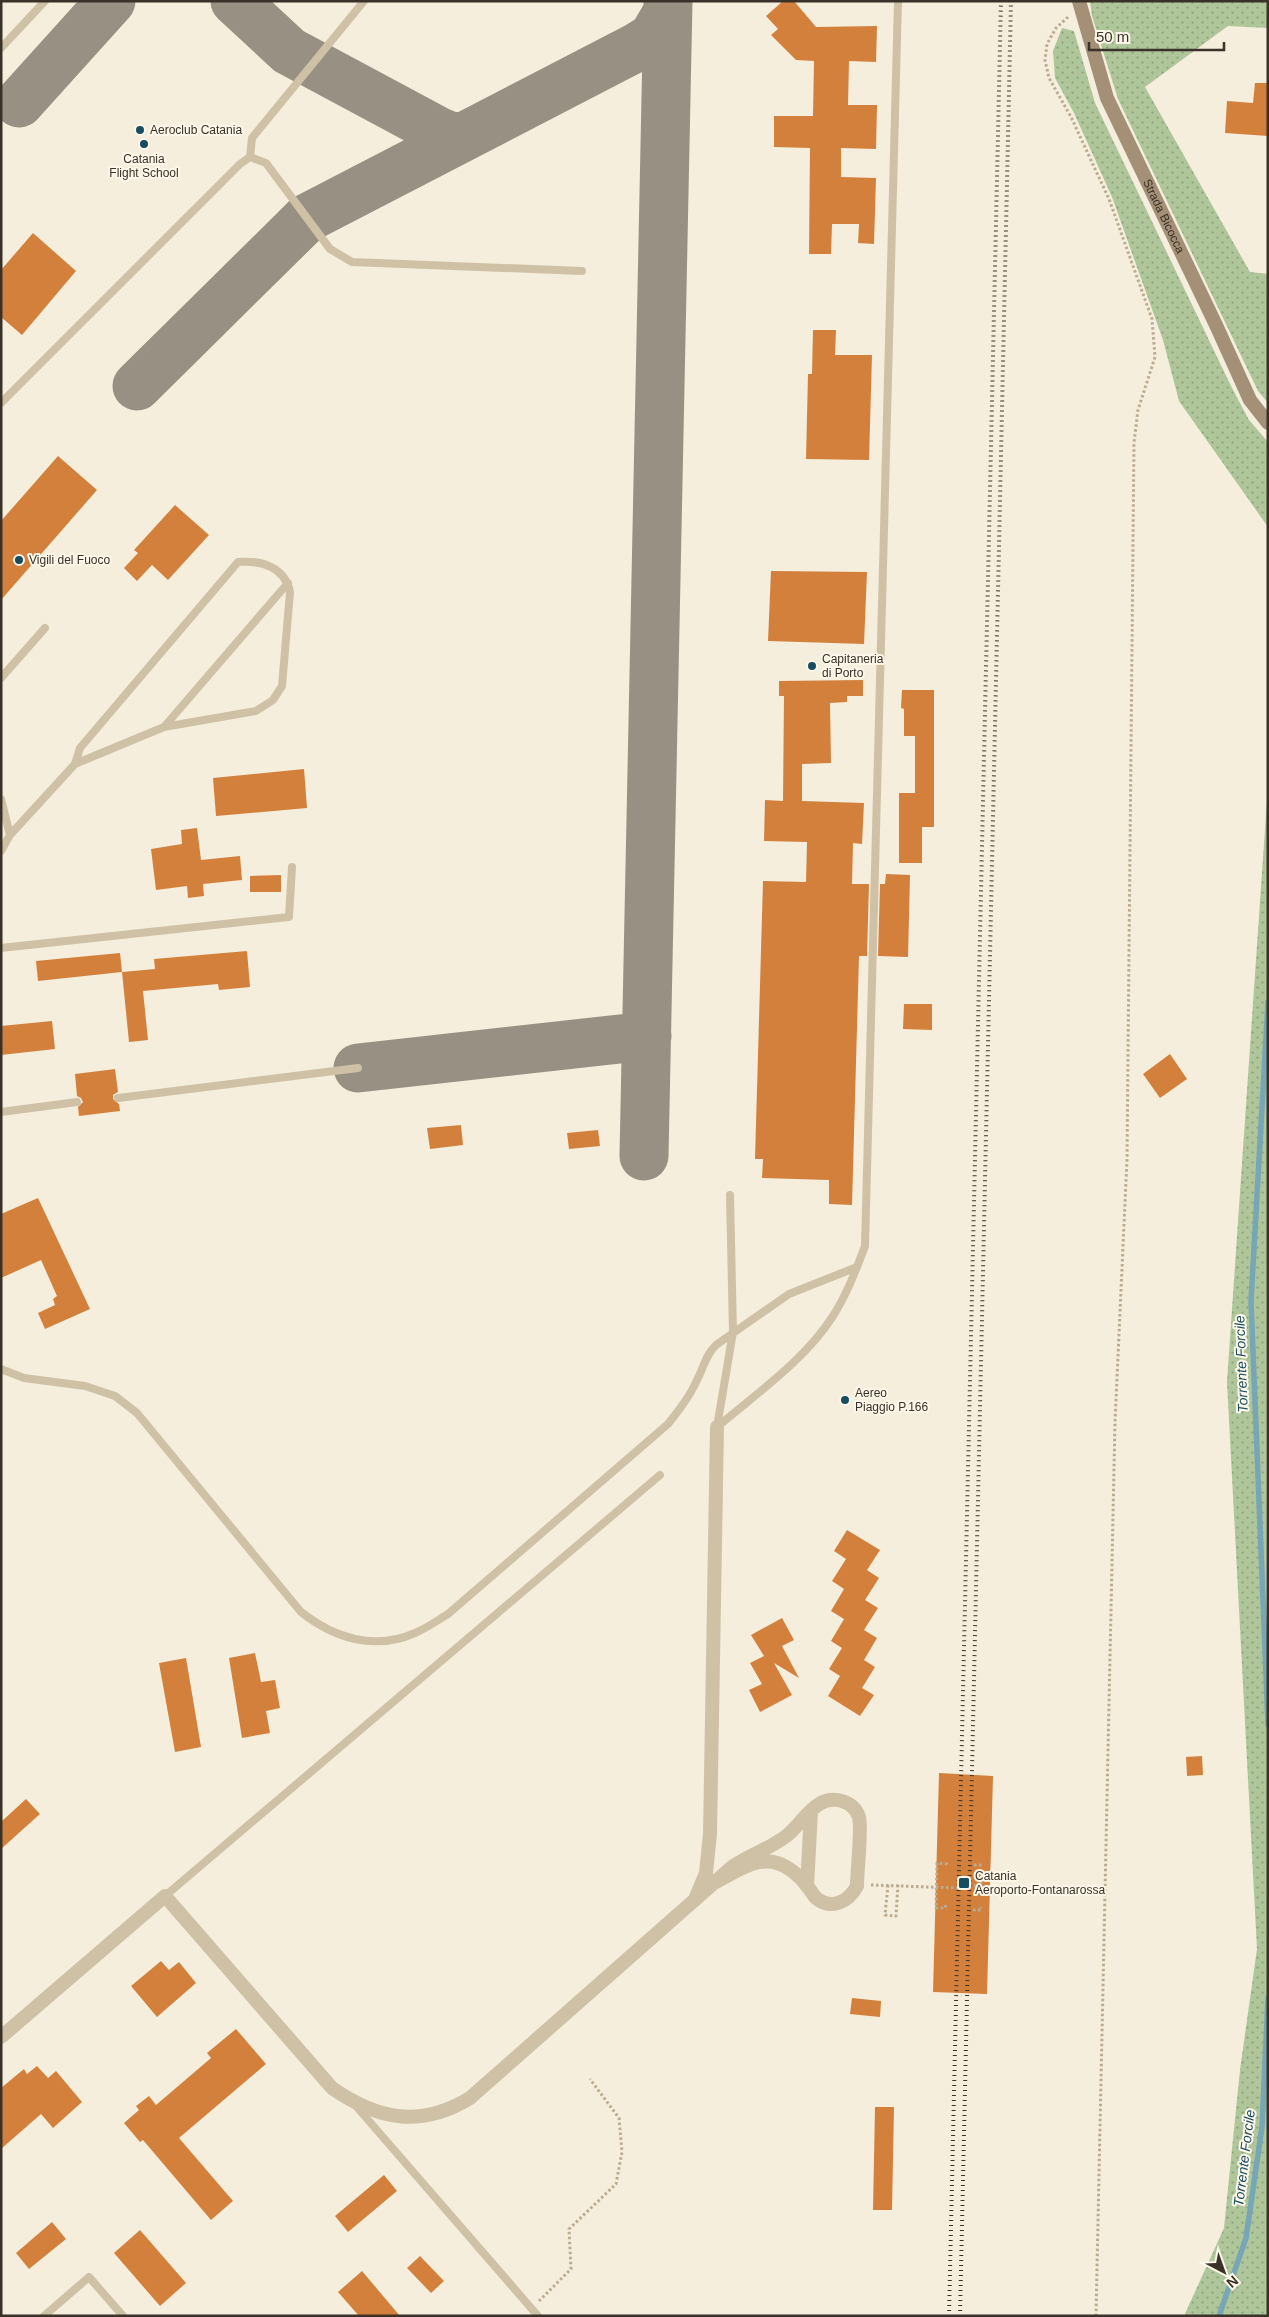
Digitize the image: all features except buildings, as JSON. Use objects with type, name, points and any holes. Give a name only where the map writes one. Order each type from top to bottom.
[{"type":"main road","name":"Strada Bicocca","points":[[1079,6],[1107,98],[1250,400],[1268,423]]},
{"type":"street","points":[[695,1900],[706,1873],[710,1834],[718,1427]]},
{"type":"street","points":[[1,2037],[165,1896],[332,2088],[354,2103],[396,2117],[416,2117],[438,2113],[470,2098],[716,1882],[746,1857],[785,1837],[820,1804],[831,1800],[843,1801],[853,1807],[859,1817],[857,1886],[853,1894],[837,1904],[827,1904],[818,1900],[807,1886],[788,1868],[777,1862],[764,1861],[748,1865],[716,1882]]},
{"type":"street","points":[[807,1886],[811,1812]]},
{"type":"lane","points":[[1,48],[45,1]]},
{"type":"lane","points":[[1,403],[240,164],[250,157],[252,138],[364,1]]},
{"type":"lane","points":[[718,1427],[803,1353],[833,1317],[865,1246],[898,1]]},
{"type":"lane","points":[[250,157],[266,163],[330,249],[352,262],[582,271]]},
{"type":"lane","points":[[1,851],[10,835],[75,764],[164,727],[256,711],[273,700],[282,686],[290,592],[288,583],[273,567],[255,561],[238,562],[80,748],[75,764]]},
{"type":"lane","points":[[164,727],[288,583]]},
{"type":"lane","points":[[1,678],[45,628]]},
{"type":"lane","points":[[1,799],[10,835]]},
{"type":"lane","points":[[1,948],[289,917],[292,867]]},
{"type":"lane","points":[[118,1098],[358,1068]]},
{"type":"lane","points":[[1,1112],[77,1102]]},
{"type":"lane","points":[[718,1427],[733,1332],[730,1195]]},
{"type":"lane","points":[[1,1369],[24,1378],[86,1386],[115,1396],[137,1413],[301,1612],[319,1626],[347,1638],[386,1642],[415,1634],[448,1614],[668,1424],[683,1405],[698,1380],[706,1355],[733,1332],[788,1294],[857,1267]]},
{"type":"lane","points":[[165,1896],[660,1475]]},
{"type":"lane","points":[[354,2103],[538,2316]]},
{"type":"lane","points":[[44,2316],[89,2276],[124,2316]]},
{"type":"path","points":[[1079,6],[1056,28],[1047,44],[1045,60],[1049,78],[1071,117],[1109,199],[1152,319],[1155,341],[1155,357],[1138,410],[1134,442],[1127,1159],[1115,1422],[1096,2316]]},
{"type":"path","points":[[946,1905],[945,1908],[936,1908],[938,1863],[947,1864],[947,1866]]},
{"type":"path","points":[[974,1865],[982,1865],[982,1867]]},
{"type":"path","points":[[946,1881],[946,1886]]},
{"type":"path","points":[[974,1886],[981,1886],[981,1882]]},
{"type":"path","points":[[898,1885],[896,1916],[885,1915],[888,1884],[958,1888]]},
{"type":"path","points":[[973,1910],[981,1910],[981,1906]]},
{"type":"path","points":[[532,2308],[572,2270],[569,2229],[616,2184],[622,2152],[619,2118],[590,2079]]},
{"type":"green space","points":[[1090,1],[1268,1],[1268,28],[1228,26],[1145,87],[1250,272],[1268,274],[1268,403],[1258,391],[1118,99],[1092,16]]},
{"type":"green space","points":[[1062,28],[1074,31],[1095,103],[1232,388],[1249,420],[1268,442],[1268,527],[1179,401],[1163,340],[1112,197],[1074,113],[1055,78],[1053,51]]},
{"type":"green space","points":[[1268,785],[1266,1460],[1268,2316],[1184,2316],[1224,2228],[1240,2070],[1257,1949],[1227,1382]]},
{"type":"waterway","name":"Torrente Forcile","points":[[1268,1002],[1251,1301],[1268,1725]]},
{"type":"waterway","name":"Torrente Forcile","points":[[1219,2316],[1246,2238],[1262,2127],[1268,1998]]},
{"type":"taxiway","points":[[19,103],[111,1]]},
{"type":"taxiway","points":[[235,1],[289,51],[440,132],[450,136],[461,137]]},
{"type":"taxiway","points":[[644,1156],[668,1]]},
{"type":"taxiway","points":[[137,386],[307,218],[637,47],[653,37],[667,13]]},
{"type":"taxiway","points":[[358,1068],[647,1036]]},
{"type":"railway","points":[[949,2316],[1001,1]]},
{"type":"railway","points":[[960,2316],[1011,1]]},
{"type":"place","name":"Aeroclub Catania","points":[[140,130]]},
{"type":"place","name":"Catania Flight School","points":[[144,144]]},
{"type":"place","name":"Vigili del Fuoco","points":[[19,560]]},
{"type":"place","name":"Capitaneria di Porto","points":[[812,666]]},
{"type":"place","name":"Aereo Piaggio P.166","points":[[845,1400]]},
{"type":"place","name":"Catania Aeroporto-Fontanarossa","points":[[964,1883]]}]
